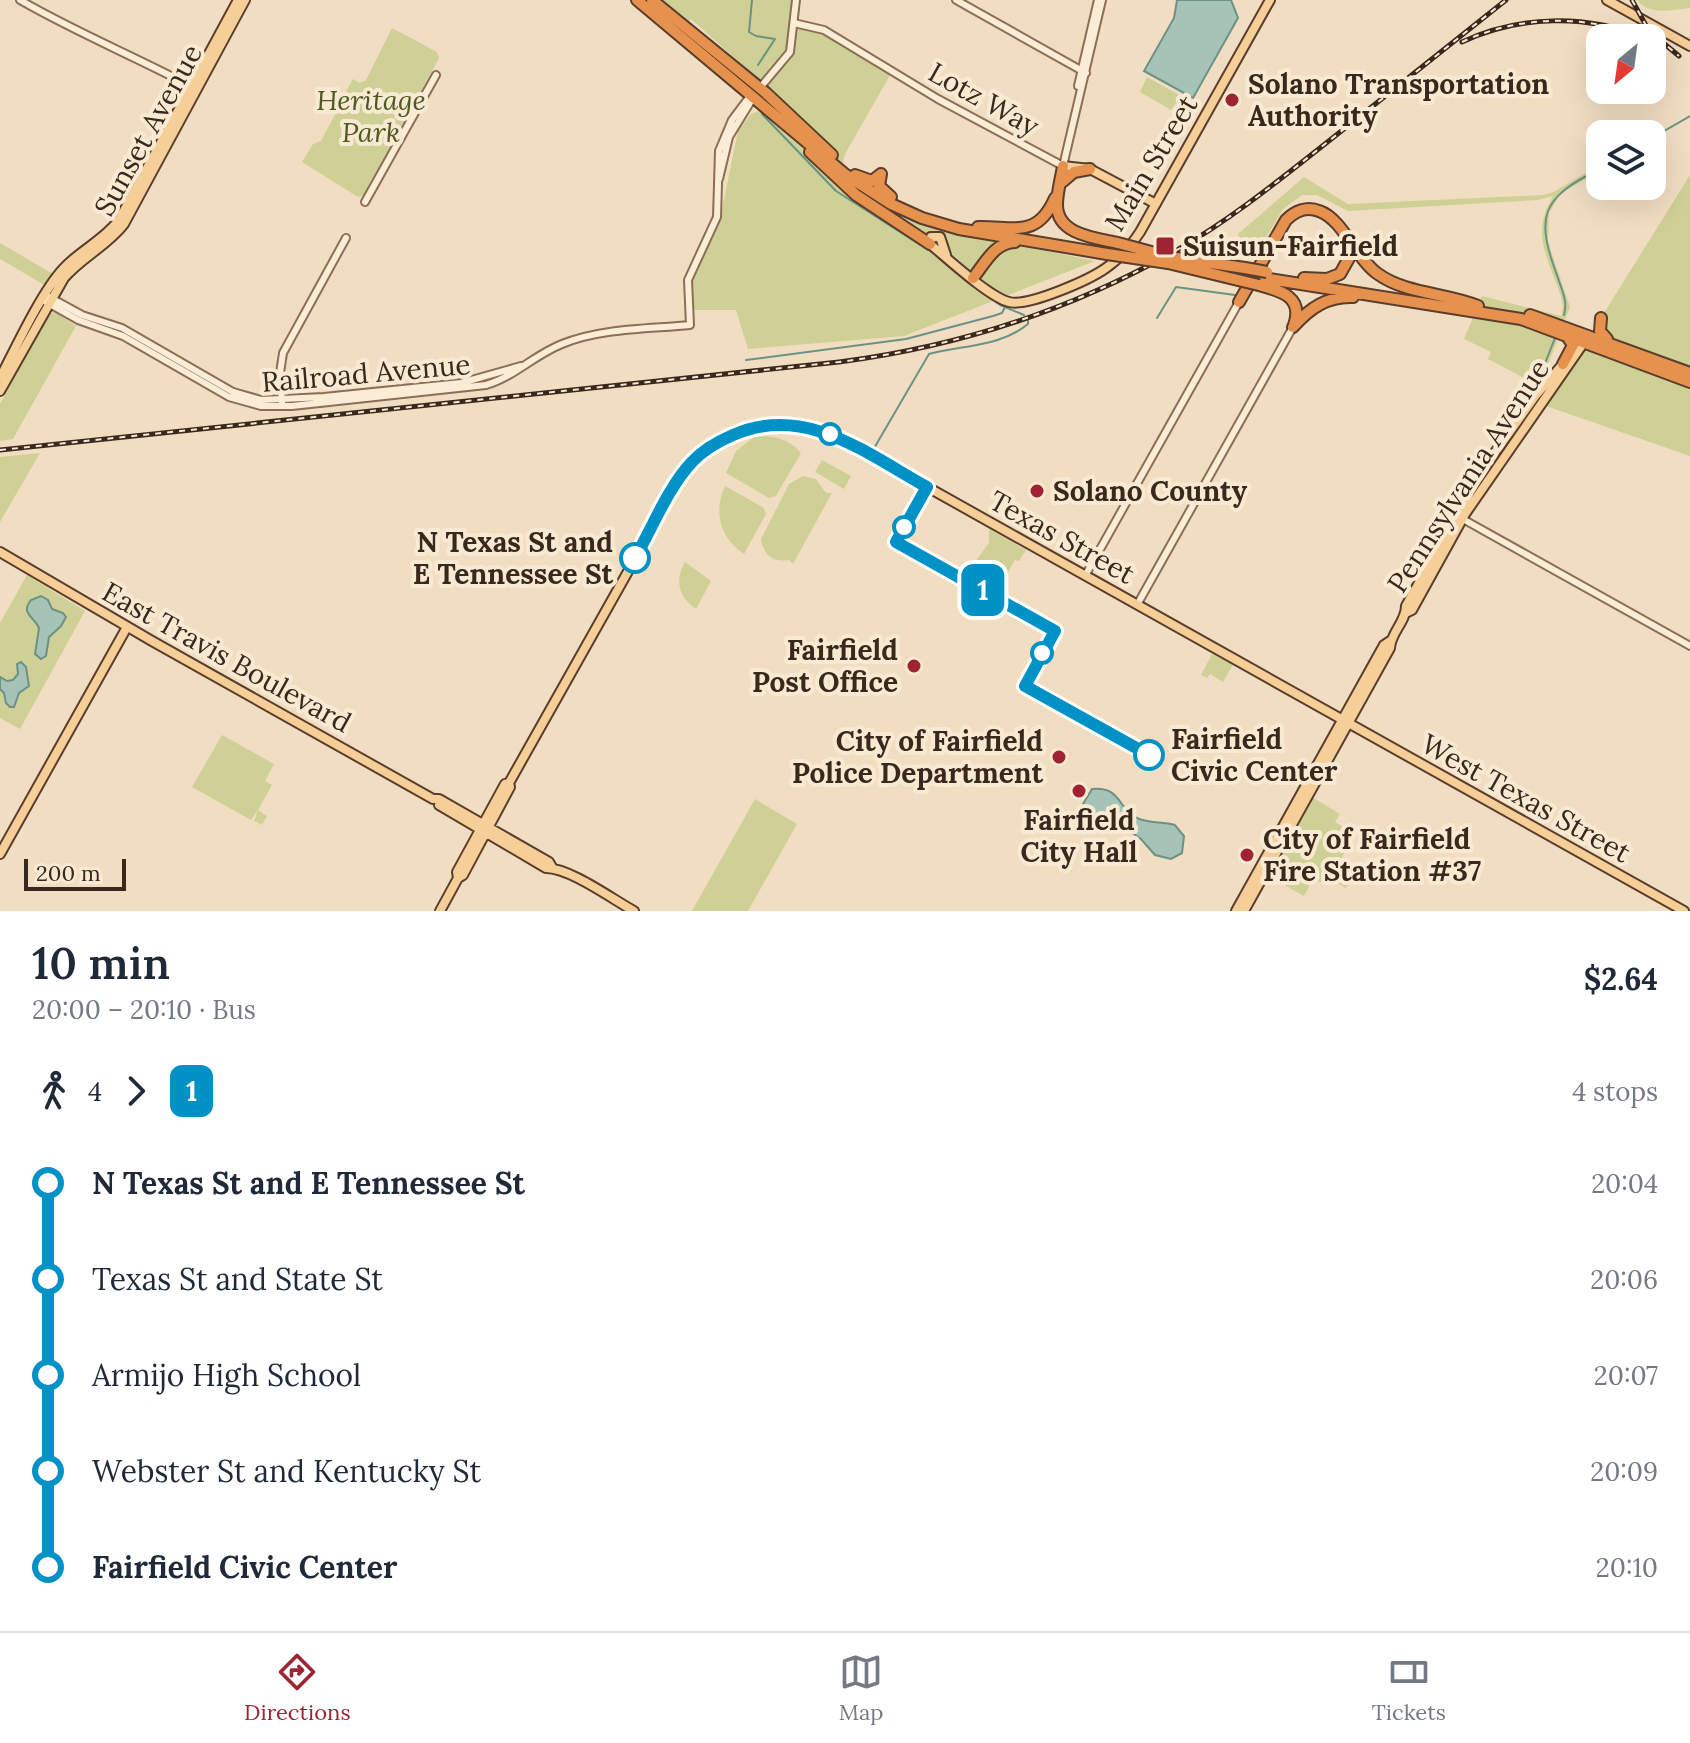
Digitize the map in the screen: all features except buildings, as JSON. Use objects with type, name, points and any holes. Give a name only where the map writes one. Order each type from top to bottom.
[{"type":"highway","points":[[637,0],[855,175],[891,197],[929,214],[978,227],[1112,248],[1189,265],[1521,319],[1564,334],[1611,343],[1690,373]]},
{"type":"highway","points":[[652,0],[756,93],[845,186],[930,244]]},
{"type":"highway","points":[[785,124],[855,181],[904,210],[959,229],[1042,243],[1112,248]]},
{"type":"highway","points":[[1063,166],[1058,211],[1067,227],[1112,248]]},
{"type":"highway","points":[[978,227],[1029,227],[1044,217],[1059,188],[1074,172],[1090,169]]},
{"type":"highway","points":[[1239,302],[1282,225],[1300,211],[1315,209],[1326,214],[1365,263],[1387,280],[1478,306]]},
{"type":"highway","points":[[1263,278],[1333,278],[1344,270],[1349,258],[1345,245],[1327,220],[1314,212],[1300,211]]},
{"type":"highway","points":[[973,278],[993,251],[1003,244],[1042,243]]},
{"type":"highway","points":[[1263,278],[1292,299],[1297,314],[1293,327]]},
{"type":"highway","points":[[1304,278],[1535,316],[1690,382]]},
{"type":"highway","points":[[1293,327],[1315,306],[1343,297],[1432,305]]},
{"type":"highway","points":[[1601,318],[1601,334],[1611,343]]},
{"type":"highway","points":[[1564,334],[1573,345],[1565,364]]},
{"type":"main road","name":"Sunset Avenue","points":[[0,391],[64,268],[97,244],[119,220],[238,0]]},
{"type":"main road","name":"Sunset Avenue","points":[[0,378],[47,299],[69,272],[110,241],[124,224],[245,0]]},
{"type":"main road","name":"Main Street","points":[[930,244],[934,236],[940,237],[946,255],[993,294],[1009,302],[1028,301],[1045,295],[1098,273],[1111,264],[1134,241],[1270,0]]},
{"type":"main road","points":[[1607,0],[1690,46]]},
{"type":"main road","name":"Lotz Way","points":[[1063,166],[1090,169],[1156,204]]},
{"type":"main road","name":"Pennsylvania Avenue","points":[[1236,911],[1315,776],[1384,645],[1390,641],[1406,613],[1406,606],[1460,518],[1489,460],[1536,395],[1587,338]]},
{"type":"main road","name":"Texas Street","points":[[440,911],[458,878],[463,875],[505,784],[509,783],[680,479],[692,462],[709,448],[762,425],[791,424],[835,435],[1345,722]]},
{"type":"main road","name":"East Travis Boulevard","points":[[0,552],[127,627],[433,799],[439,799],[546,868],[552,867],[634,911]]},
{"type":"main road","points":[[0,854],[127,627]]},
{"type":"main road","name":"Pennsylvania Avenue","points":[[1315,776],[1320,761],[1345,722]]},
{"type":"main road","name":"West Texas Street","points":[[1345,722],[1684,911]]},
{"type":"main road","points":[[1244,911],[1312,789],[1315,776]]},
{"type":"street","points":[[20,0],[76,32],[117,48],[173,77]]},
{"type":"street","points":[[719,179],[729,137],[756,93],[790,52],[796,0]]},
{"type":"street","points":[[956,0],[1084,72]]},
{"type":"street","points":[[1063,166],[1100,0]]},
{"type":"street","name":"Lotz Way","points":[[794,23],[824,30],[938,99],[1063,166]]},
{"type":"street","points":[[365,202],[436,75]]},
{"type":"street","points":[[719,179],[717,161],[728,127],[747,100],[756,93]]},
{"type":"street","points":[[728,127],[729,137]]},
{"type":"street","name":"Railroad Avenue","points":[[47,299],[78,320],[123,336],[229,397],[261,406],[461,383],[521,366],[563,344],[589,336],[690,325],[688,280],[717,217],[719,179]]},
{"type":"street","points":[[282,403],[280,373],[283,353],[346,238]]},
{"type":"street","points":[[1085,576],[1239,302]]},
{"type":"street","points":[[1137,605],[1293,327]]},
{"type":"street","points":[[1460,518],[1690,646]]},
{"type":"green space","points":[[652,0],[798,0],[797,20],[822,26],[893,70],[845,154],[841,172],[961,233],[1095,261],[904,336],[748,349],[736,310],[693,310],[692,271],[721,214],[738,131],[751,114],[784,102],[691,19],[685,27]]},
{"type":"green space","points":[[1637,0],[1690,0],[1690,8],[1654,10]]},
{"type":"green space","name":"Heritage Park","points":[[392,28],[437,52],[439,58],[364,195],[358,197],[302,162],[313,144],[321,141],[338,109],[337,102],[353,79],[359,83],[366,80]]},
{"type":"green space","points":[[1147,77],[1181,96],[1171,110],[1140,92]]},
{"type":"green space","points":[[1586,173],[1586,179],[1561,193],[1549,213],[1548,242],[1570,307],[1541,383],[1534,382],[1531,387],[1525,385],[1526,379],[1488,359],[1491,352],[1464,339],[1482,296],[1561,316],[1562,300],[1548,262],[1542,230],[1543,219],[1553,196],[1538,200],[1348,211],[1317,195],[1302,195],[1283,209],[1257,253],[1242,242],[1238,234],[1304,177],[1348,204],[1554,192]]},
{"type":"green space","points":[[1690,175],[1690,456],[1546,406]]},
{"type":"green space","points":[[0,243],[53,274],[46,286],[0,259]]},
{"type":"green space","points":[[55,312],[76,326],[13,439],[0,441],[0,404],[49,314]]},
{"type":"green space","points":[[754,437],[780,439],[792,444],[801,453],[776,496],[769,498],[726,473],[736,451]]},
{"type":"green space","points":[[40,453],[0,522],[0,457]]},
{"type":"green space","points":[[822,460],[851,476],[844,489],[815,472]]},
{"type":"green space","points":[[803,476],[816,479],[826,493],[832,493],[793,564],[789,560],[770,557],[761,539],[789,484]]},
{"type":"green space","points":[[725,486],[764,508],[766,514],[744,554],[729,540],[721,524],[720,505]]},
{"type":"green space","points":[[989,529],[1026,550],[1008,572],[1000,568],[995,573],[975,562],[989,543]]},
{"type":"green space","points":[[685,562],[711,581],[696,609],[686,600],[680,588],[680,575]]},
{"type":"green space","points":[[27,575],[85,611],[20,729],[0,718],[0,623]]},
{"type":"green space","points":[[1212,654],[1233,665],[1223,682],[1210,674],[1207,678],[1201,675]]},
{"type":"green space","points":[[222,735],[274,764],[265,781],[272,785],[251,820],[192,787]]},
{"type":"green space","points":[[1312,797],[1340,814],[1335,822],[1354,833],[1337,868],[1352,877],[1346,888],[1332,880],[1329,885],[1316,881],[1320,874],[1317,872],[1304,896],[1268,876]]},
{"type":"green space","points":[[755,799],[797,824],[748,911],[692,911]]},
{"type":"green space","points":[[258,810],[267,816],[262,825],[254,821]]},
{"type":"shaded area","points":[[1177,0],[1231,0],[1238,18],[1193,98],[1144,71],[1174,18]]},
{"type":"shaded area","points":[[41,596],[48,600],[52,609],[66,617],[49,637],[46,656],[41,659],[35,654],[39,628],[27,609],[31,600]]},
{"type":"shaded area","points":[[21,662],[26,667],[29,686],[19,693],[14,707],[10,707],[0,689],[0,677],[13,680],[18,674],[17,664]]},
{"type":"shaded area","points":[[1092,789],[1114,794],[1137,818],[1175,825],[1184,836],[1182,853],[1171,859],[1155,855],[1141,839],[1119,824],[1090,819],[1083,804]]},
{"type":"waterway","points":[[752,0],[749,32],[775,39],[758,65]]},
{"type":"waterway","points":[[762,114],[836,191],[928,250]]},
{"type":"waterway","points":[[1666,130],[1690,116]]},
{"type":"waterway","points":[[1564,315],[1564,296],[1546,239],[1545,224],[1554,200],[1586,177]]},
{"type":"waterway","points":[[1157,318],[1176,287],[1235,295]]},
{"type":"waterway","points":[[977,288],[1000,305],[1024,315]]},
{"type":"waterway","points":[[746,360],[906,339],[993,316],[1002,313],[1005,307]]},
{"type":"waterway","points":[[873,450],[929,354],[1006,337],[1028,324],[1028,320]]},
{"type":"waterway","points":[[1538,381],[1555,338]]},
{"type":"railway","points":[[0,450],[839,362],[970,336],[1097,290],[1197,238],[1271,186],[1506,0]]},
{"type":"railway","points":[[1632,0],[1649,31],[1679,56]]},
{"type":"railway","points":[[1462,42],[1484,33],[1530,23],[1592,24]]},
{"type":"bus line","name":"1","points":[[635,558],[680,479],[692,462],[709,448],[743,430],[762,425],[791,424],[825,431],[927,487],[896,542],[1055,631],[1025,686],[1149,755]]},
{"type":"place","name":"Solano Transportation Authority","points":[[1232,100]]},
{"type":"place","name":"Suisun-Fairfield","points":[[1165,246]]},
{"type":"place","name":"Solano County","points":[[1037,491]]},
{"type":"place","name":"N Texas St and E Tennessee St","points":[[635,558]]},
{"type":"place","name":"Fairfield Post Office","points":[[914,666]]},
{"type":"place","name":"Fairfield Civic Center","points":[[1149,755]]},
{"type":"place","name":"City of Fairfield Police Department","points":[[1059,757]]},
{"type":"place","name":"Fairfield City Hall","points":[[1079,791]]},
{"type":"place","name":"City of Fairfield Fire Station #37","points":[[1247,855]]}]
